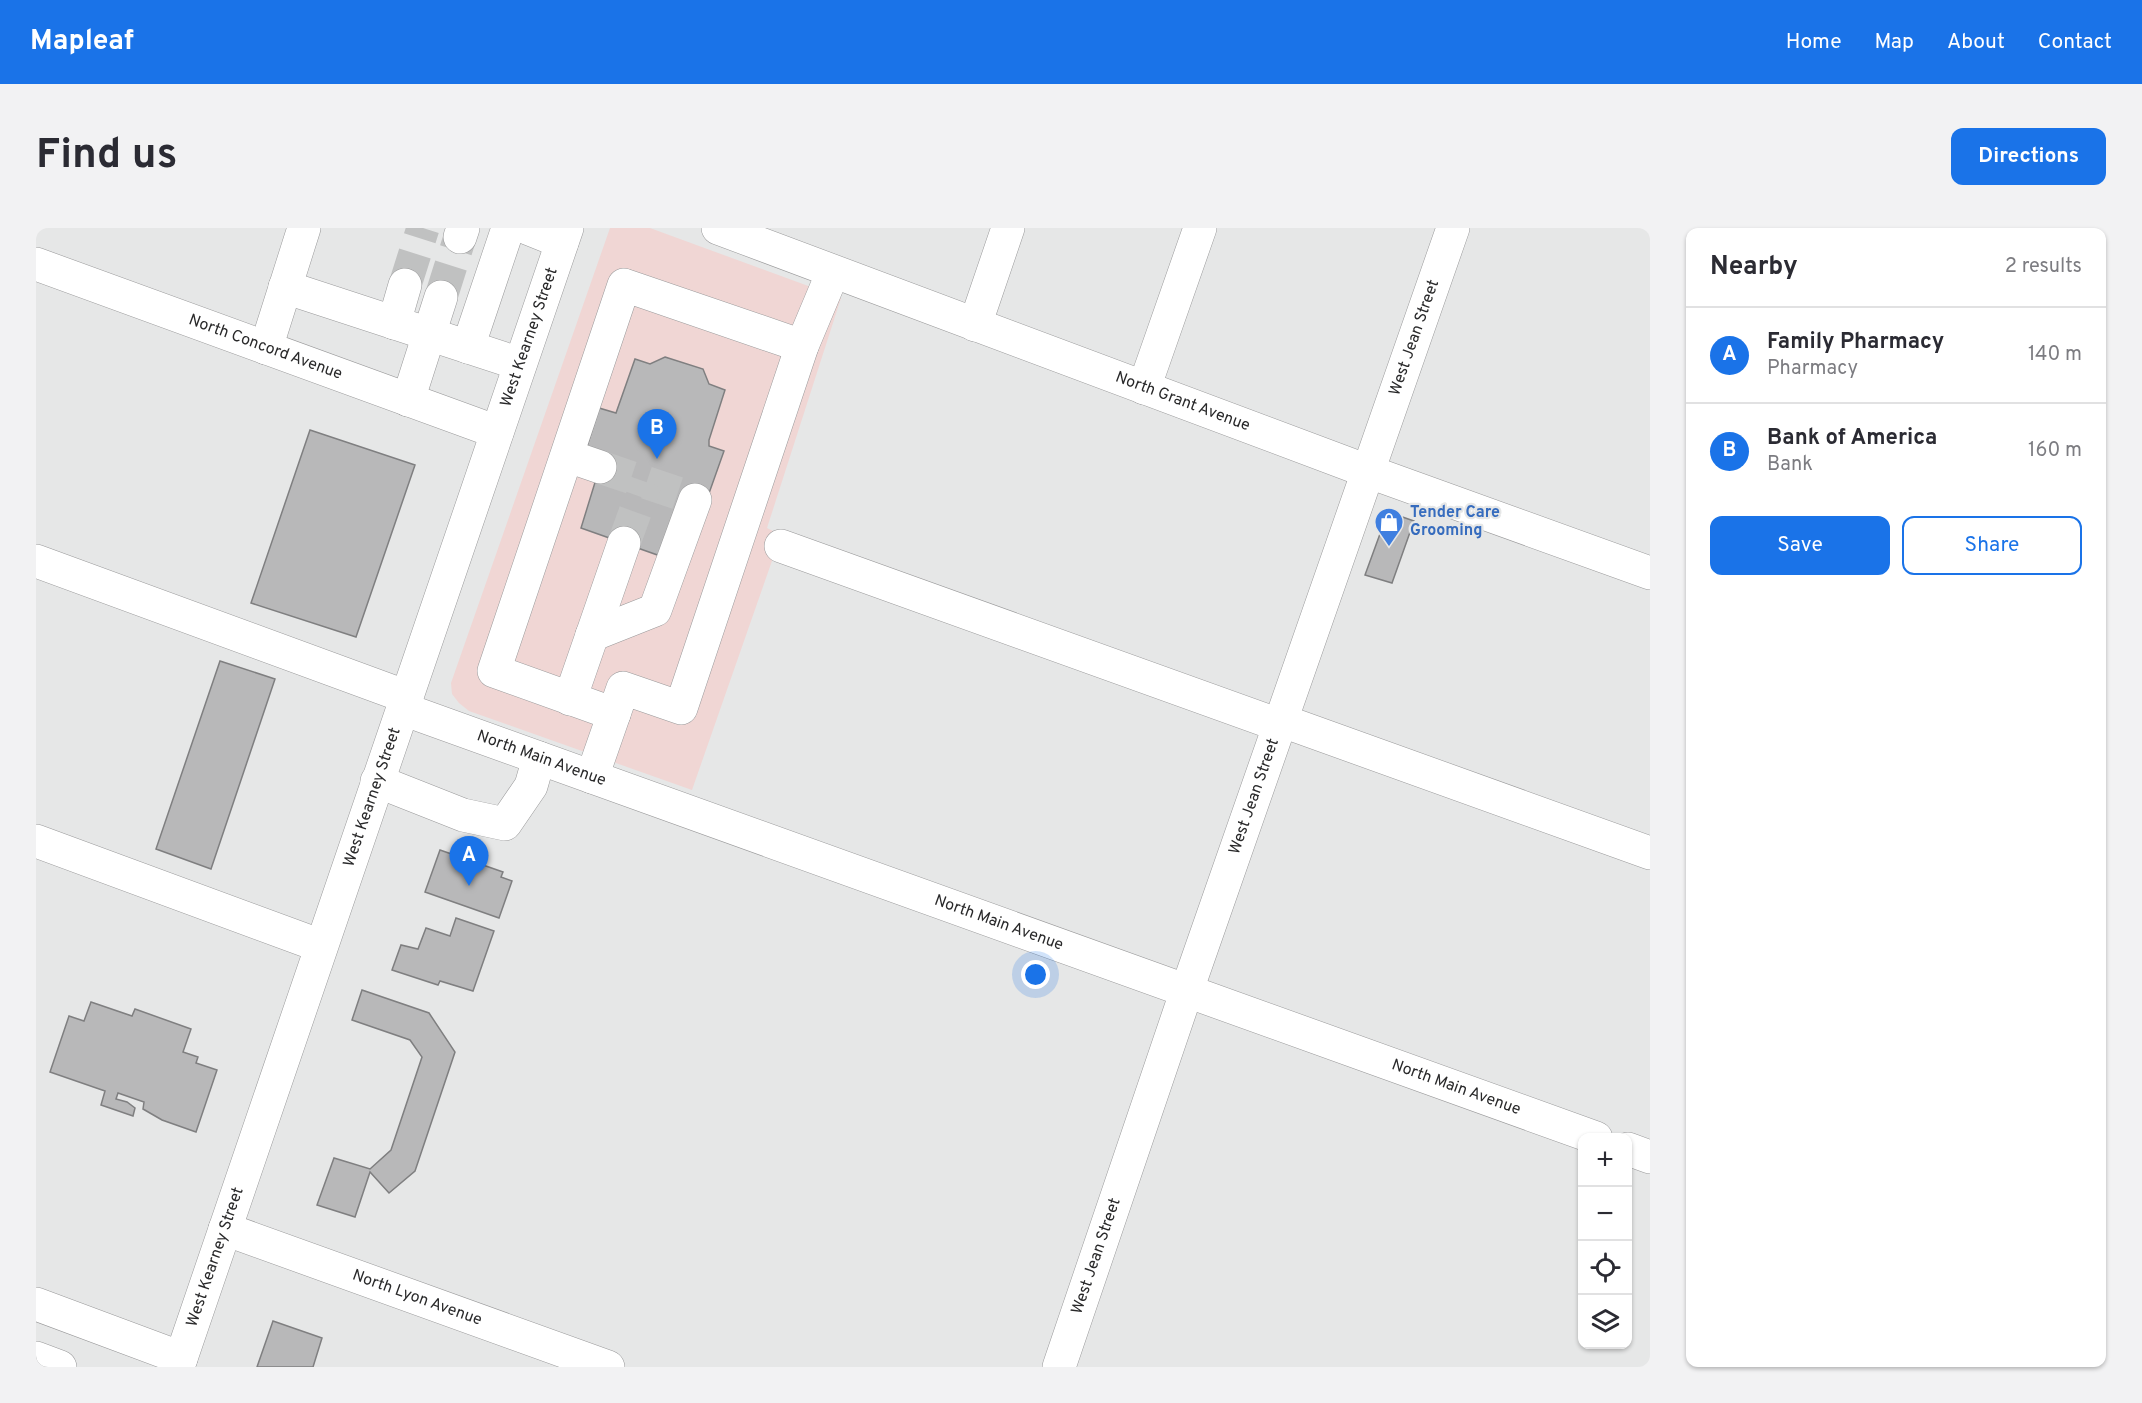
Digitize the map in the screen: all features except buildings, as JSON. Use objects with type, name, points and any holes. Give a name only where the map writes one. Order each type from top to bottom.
[{"type":"street","points":[[266,348],[304,228]]},
{"type":"street","points":[[468,346],[508,228]]},
{"type":"street","points":[[528,228],[565,235]]},
{"type":"street","name":"North Grant Avenue","points":[[718,228],[1367,471],[1650,573]]},
{"type":"street","points":[[975,325],[1008,228]]},
{"type":"street","points":[[1144,388],[1200,228]]},
{"type":"street","name":"West Jean Street","points":[[1059,1367],[1279,723],[1453,228]]},
{"type":"street","name":"West Kearney Street","points":[[179,1363],[565,235]]},
{"type":"street","name":"North Concord Avenue","points":[[36,264],[497,432]]},
{"type":"street","points":[[592,777],[623,688],[681,708],[802,346],[833,272]]},
{"type":"street","points":[[394,323],[405,285]]},
{"type":"street","points":[[614,714],[494,671],[624,285],[802,346]]},
{"type":"street","points":[[285,287],[520,364]]},
{"type":"street","points":[[408,400],[441,297]]},
{"type":"street","points":[[568,456],[600,467]]},
{"type":"street","points":[[592,635],[655,610],[690,498],[745,517]]},
{"type":"street","points":[[570,699],[624,543]]},
{"type":"street","points":[[781,546],[1650,853]]},
{"type":"street","name":"North Main Avenue","points":[[36,561],[405,703],[539,758],[1585,1133]]},
{"type":"street","points":[[377,781],[463,815],[505,824],[531,786],[539,758]]},
{"type":"street","points":[[36,841],[321,946]]},
{"type":"street","points":[[1632,1150],[1650,1157]]},
{"type":"street","name":"North Lyon Avenue","points":[[225,1229],[608,1367]]},
{"type":"street","points":[[36,1305],[179,1363]]},
{"type":"street","points":[[36,1358],[60,1367]]},
{"type":"shaded area","points":[[610,228],[650,228],[841,298],[767,528],[781,535],[692,790],[469,711],[452,694],[451,683]]},
{"type":"tunnel","points":[[405,285],[423,228]]},
{"type":"tunnel","points":[[441,297],[460,237]]},
{"type":"tunnel","points":[[600,467],[686,496]]},
{"type":"tunnel","points":[[624,543],[646,482]]},
{"type":"place","name":"Bank of America","points":[[657,459]]},
{"type":"place","name":"Tender Care Grooming","points":[[1389,548]]},
{"type":"place","name":"Family Pharmacy","points":[[469,886]]}]
